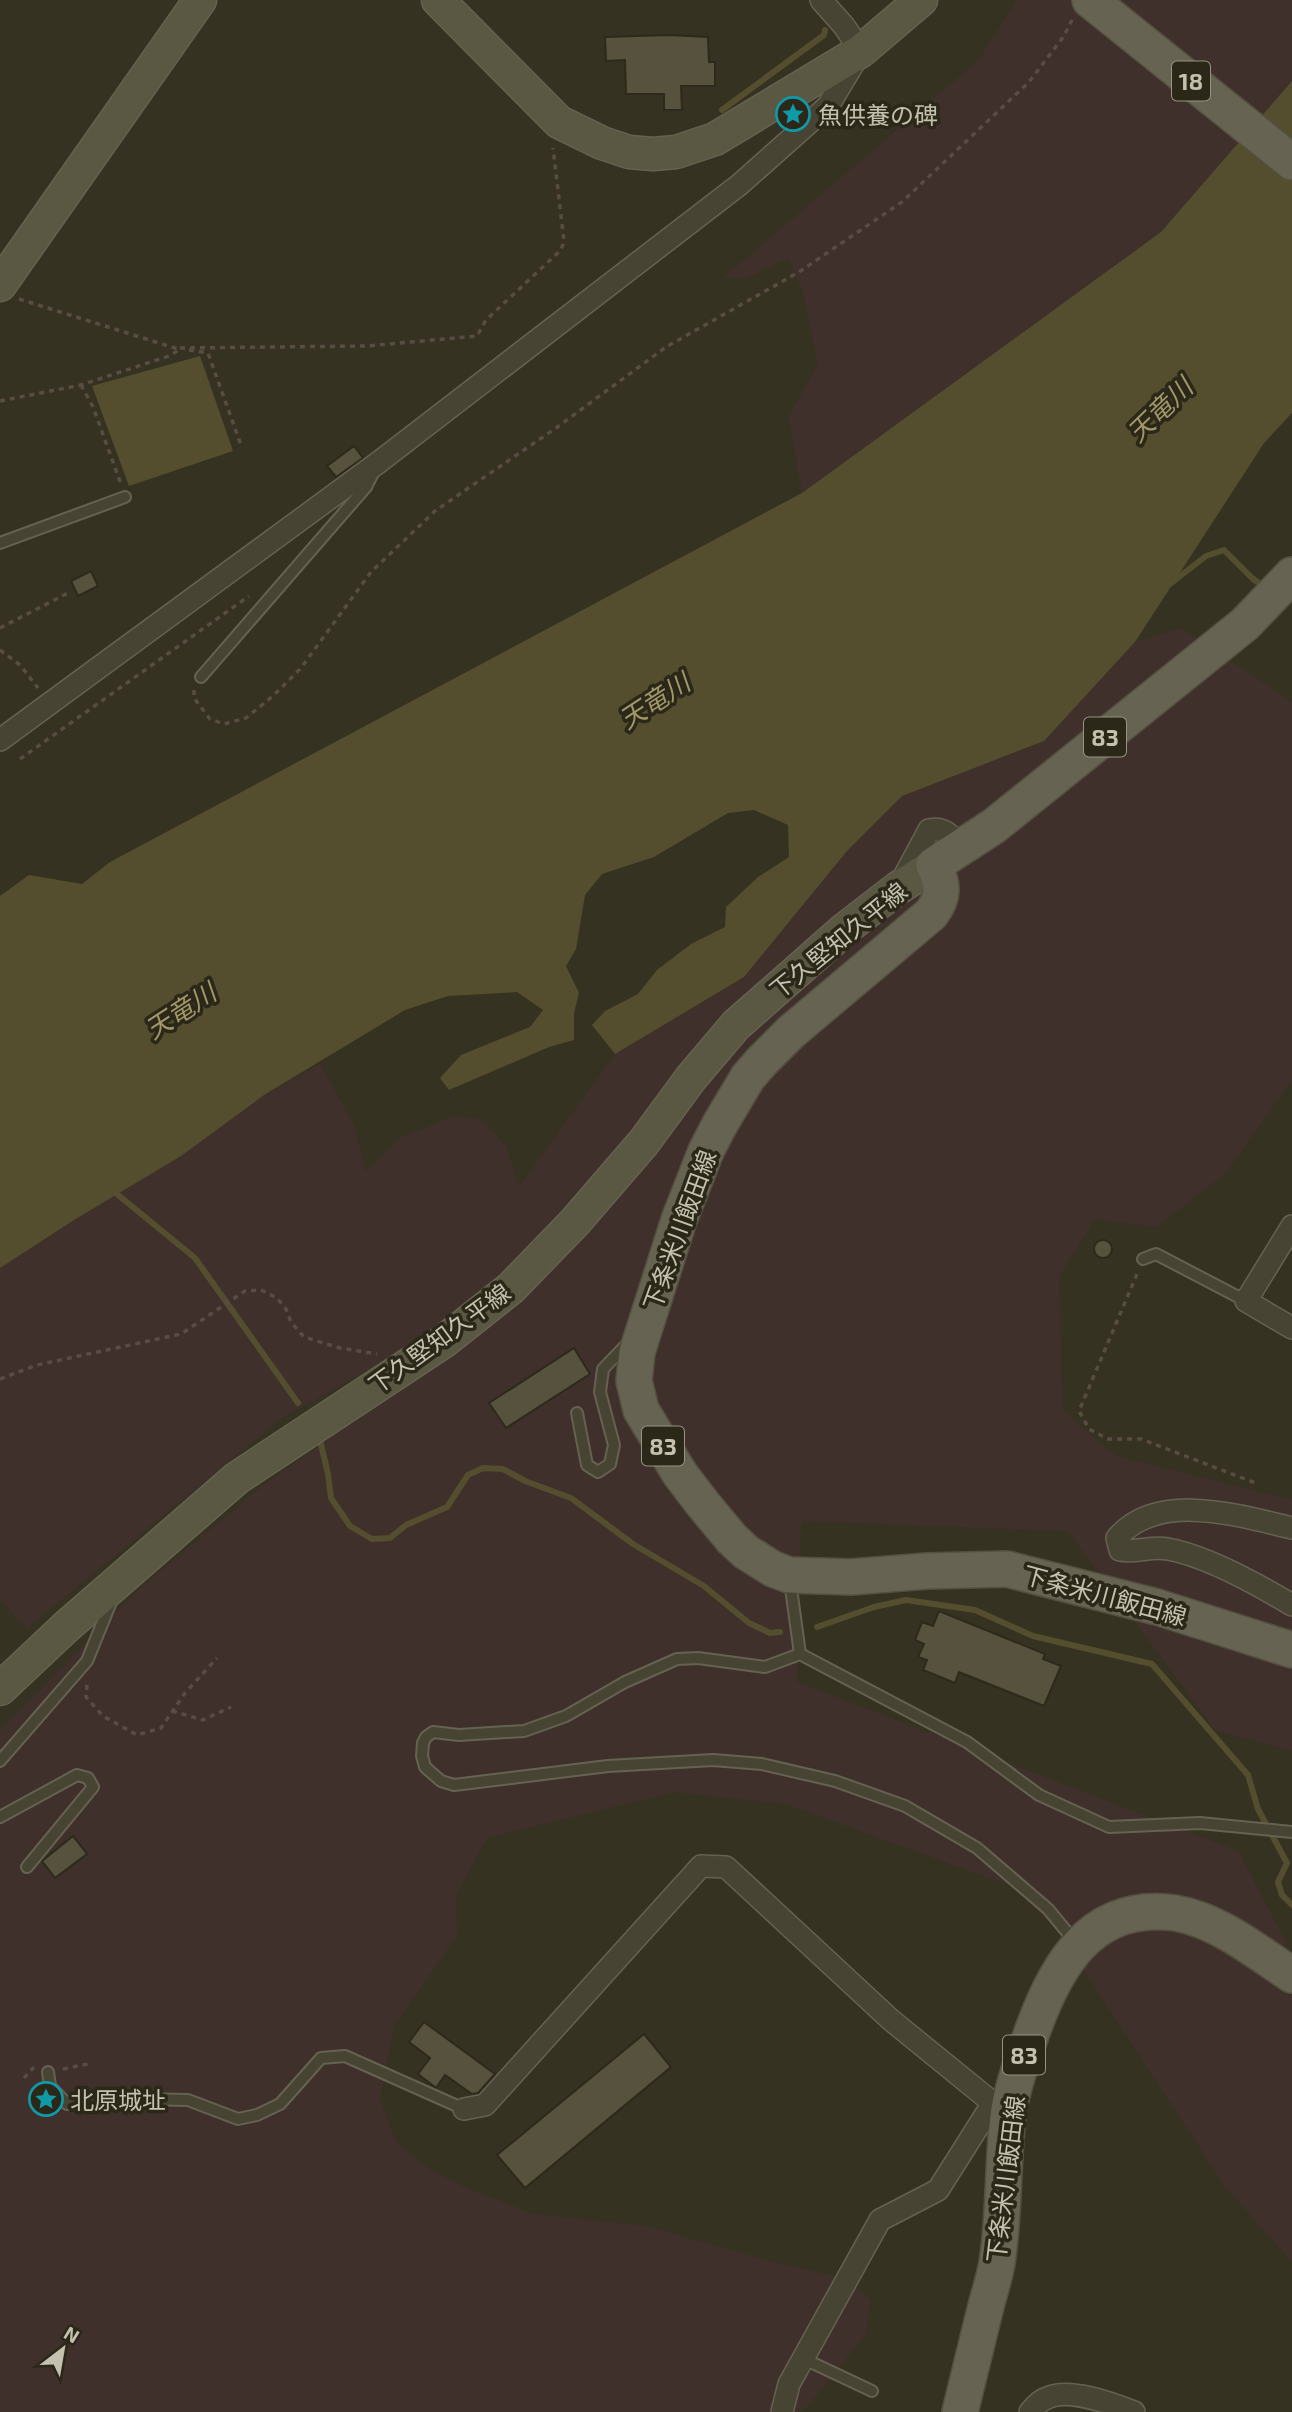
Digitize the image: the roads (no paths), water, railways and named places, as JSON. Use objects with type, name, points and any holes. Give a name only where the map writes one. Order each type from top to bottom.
[{"type":"main road","points":[[6,291],[200,0]]},
{"type":"main road","points":[[438,0],[559,122],[602,143],[629,152],[653,154],[676,152],[715,139],[861,51],[921,0]]},
{"type":"main road","name":"18","points":[[1083,6],[1292,162]]},
{"type":"main road","name":"83","points":[[948,856],[994,826],[1245,624],[1281,587]]},
{"type":"main road","name":"下久堅知久平線","points":[[0,1689],[237,1478],[443,1342],[511,1288],[592,1202],[736,1025],[845,929],[898,888],[948,856]]},
{"type":"main road","name":"下条米川飯田線","points":[[948,856],[941,879],[942,895],[931,914],[791,1032],[748,1077],[706,1151],[679,1220],[637,1352],[634,1381],[641,1410],[680,1474],[732,1539],[759,1561],[789,1575],[851,1577],[1007,1569],[1157,1607],[1292,1650]]},
{"type":"main road","name":"下条米川飯田線","points":[[960,2412],[997,2263],[1001,2105],[1041,2006],[1055,1978],[1078,1945],[1101,1926],[1126,1914],[1177,1913],[1201,1921],[1237,1939],[1292,1975]]},
{"type":"street","points":[[0,740],[379,462],[739,185],[828,106],[861,51],[821,0]]},
{"type":"street","points":[[1292,1226],[1245,1301],[1292,1328]]},
{"type":"street","points":[[1292,1528],[1227,1513],[1193,1510],[1156,1513],[1126,1528],[1117,1538],[1120,1550],[1131,1552],[1153,1548],[1188,1553],[1267,1590],[1292,1605]]},
{"type":"street","points":[[464,2109],[485,2105],[701,1866],[726,1867],[891,2020],[1001,2105],[938,2190],[880,2220],[789,2384],[782,2412]]},
{"type":"street","points":[[1030,2412],[1048,2397],[1070,2395],[1099,2400],[1134,2412]]},
{"type":"lane","points":[[201,677],[366,486],[379,462]]},
{"type":"lane","points":[[0,543],[125,497]]},
{"type":"lane","points":[[1143,1259],[1157,1254],[1245,1301]]},
{"type":"lane","points":[[577,1413],[587,1465],[598,1472],[610,1464],[614,1445],[600,1392],[603,1369],[645,1326]]},
{"type":"lane","points":[[789,1575],[800,1654]]},
{"type":"lane","points":[[0,1761],[87,1661],[119,1581]]},
{"type":"lane","points":[[1078,1945],[1048,1909],[976,1848],[905,1806],[835,1781],[762,1765],[713,1760],[608,1766],[454,1785],[441,1781],[425,1767],[423,1743],[433,1732],[459,1735],[524,1731],[566,1716],[625,1682],[677,1659],[698,1658],[765,1667],[800,1654],[967,1742],[1039,1795],[1109,1827],[1200,1823],[1290,1832]]},
{"type":"lane","points":[[0,1817],[77,1775],[88,1778],[93,1787],[27,1867]]},
{"type":"lane","points":[[48,2072],[50,2086],[67,2104],[138,2099],[188,2100],[238,2119],[257,2115],[280,2104],[321,2059],[345,2056],[464,2109]]},
{"type":"lane","points":[[803,2358],[872,2391]]},
{"type":"water","name":"天竜川","points":[[1292,81],[1292,413],[1264,443],[1135,642],[1044,741],[902,796],[847,851],[744,977],[615,1054],[592,1025],[605,1011],[638,994],[657,970],[691,944],[725,927],[726,907],[758,877],[789,857],[788,825],[754,810],[728,813],[654,857],[602,874],[585,895],[576,949],[566,966],[579,993],[574,1013],[574,1040],[549,1047],[449,1090],[440,1078],[461,1055],[530,1027],[543,1010],[517,992],[448,996],[405,1010],[264,1095],[181,1156],[0,1268],[0,896],[29,875],[82,884],[110,862],[802,493],[1161,232]]},
{"type":"water","points":[[200,356],[233,451],[129,486],[92,386]]},
{"type":"waterway","points":[[722,110],[824,35],[825,30]]},
{"type":"waterway","points":[[1170,584],[1206,556],[1224,550],[1264,587]]},
{"type":"waterway","points":[[112,1190],[195,1258],[298,1403]]},
{"type":"waterway","points":[[320,1440],[331,1498],[350,1526],[372,1539],[390,1538],[406,1525],[447,1507],[468,1475],[483,1468],[503,1469],[525,1481],[571,1498],[633,1544],[704,1586],[749,1623],[770,1633],[780,1632]]},
{"type":"waterway","points":[[817,1627],[874,1607],[906,1600],[975,1610],[1033,1636],[1152,1664],[1248,1775],[1258,1809],[1287,1863],[1278,1882],[1282,1895],[1292,1905]]},
{"type":"place","name":"魚供養の碑","points":[[793,114]]},
{"type":"place","name":"北原城址","points":[[46,2099]]}]
